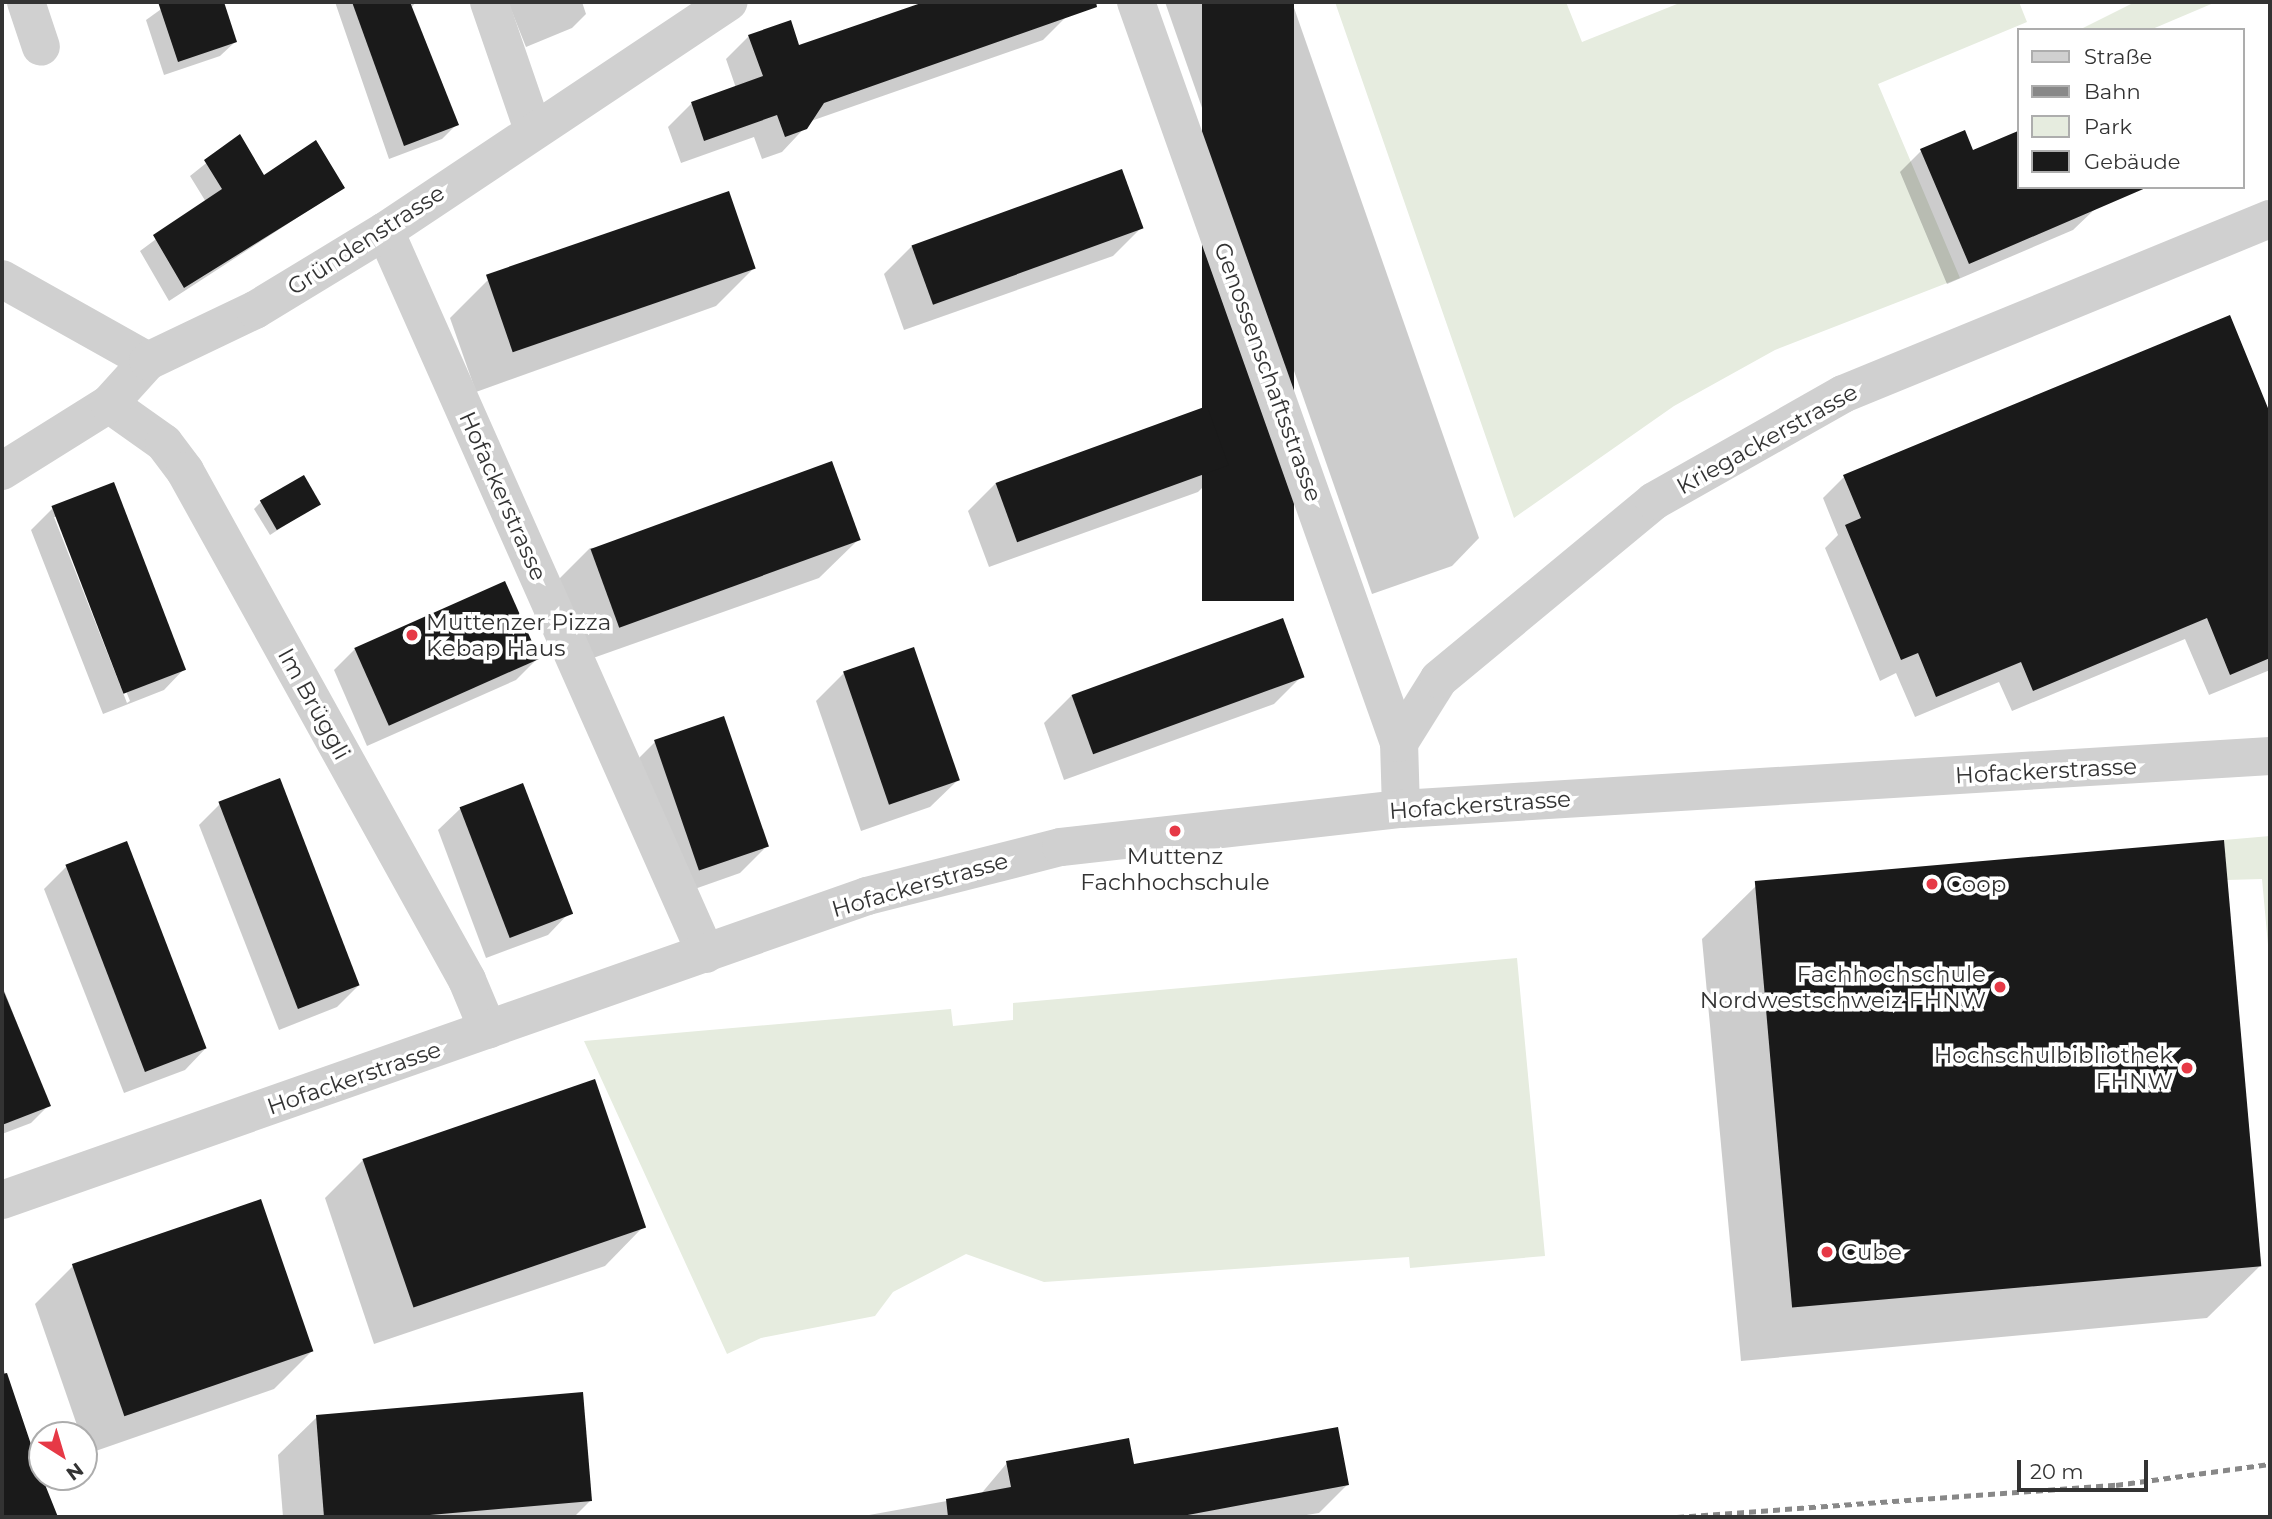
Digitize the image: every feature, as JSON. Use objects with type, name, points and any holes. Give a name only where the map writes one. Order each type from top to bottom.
[{"type":"street","points":[[26,2],[41,47]]},
{"type":"street","points":[[489,2],[533,130]]},
{"type":"street","name":"Gründenstrasse","points":[[2,471],[109,404],[148,360],[256,310],[385,231],[729,2]]},
{"type":"street","name":"Genossenschaftsstrasse","points":[[1136,2],[1399,743]]},
{"type":"street","name":"Kriegackerstrasse","points":[[1399,743],[1438,679],[1654,501],[1843,394],[2270,219]]},
{"type":"street","name":"Hofackerstrasse","points":[[385,231],[706,954]]},
{"type":"street","points":[[2,279],[148,360]]},
{"type":"street","name":"Im Brüggli","points":[[109,404],[164,443],[185,471],[467,980],[488,1030]]},
{"type":"street","points":[[1399,743],[1401,809]]},
{"type":"street","name":"Hofackerstrasse","points":[[2,1200],[867,896],[1060,847],[1401,809],[2270,756]]},
{"type":"green space","points":[[1335,2],[1566,2],[1582,42],[1682,2],[2019,2],[2027,22],[1878,84],[1960,278],[1775,350],[1674,406],[1514,518]]},
{"type":"green space","points":[[2135,2],[2216,2],[2155,28],[2083,28]]},
{"type":"green space","points":[[2270,836],[2270,967],[2262,879],[2227,880],[2224,840]]},
{"type":"green space","points":[[1517,958],[1545,1256],[1410,1268],[1409,1257],[1044,1282],[966,1254],[893,1292],[875,1316],[761,1338],[727,1354],[584,1041],[951,1009],[953,1026],[1013,1020],[1013,1003]]},
{"type":"building","points":[[158,2],[224,2],[237,42],[178,62]]},
{"type":"building","points":[[352,2],[410,2],[459,125],[404,146]]},
{"type":"building","points":[[924,2],[1096,2],[1097,7],[824,103],[807,129],[785,137],[777,115],[704,141],[691,102],[763,76],[748,35],[791,20],[799,45]]},
{"type":"building","points":[[1202,2],[1294,2],[1294,601],[1202,601]]},
{"type":"building","points":[[1965,130],[1973,150],[2016,132],[2016,189],[2143,189],[1969,264],[1920,149]]},
{"type":"building","points":[[240,134],[264,175],[316,140],[345,188],[184,288],[153,235],[222,189],[204,160]]},
{"type":"building","points":[[1122,169],[1144,228],[933,305],[912,246]]},
{"type":"building","points":[[729,191],[756,269],[513,352],[486,275]]},
{"type":"building","points":[[2230,315],[2270,413],[2270,658],[2230,675],[2207,618],[2033,691],[2021,662],[1936,697],[1918,653],[1901,660],[1845,525],[1861,518],[1843,475]]},
{"type":"building","points":[[1207,406],[1229,465],[1017,542],[996,483]]},
{"type":"building","points":[[832,461],[861,540],[619,628],[590,549]]},
{"type":"building","points":[[304,475],[321,504],[277,530],[260,500]]},
{"type":"building","points":[[114,482],[186,670],[123,694],[51,506]]},
{"type":"building","points":[[505,581],[540,659],[389,726],[354,648]]},
{"type":"building","points":[[1283,618],[1305,677],[1093,754],[1072,695]]},
{"type":"building","points":[[914,647],[960,780],[889,805],[843,671]]},
{"type":"building","points":[[724,716],[769,846],[699,871],[654,740]]},
{"type":"building","points":[[280,778],[360,985],[298,1009],[218,802]]},
{"type":"building","points":[[523,783],[573,914],[510,938],[460,807]]},
{"type":"building","name":"Fachhochschule Nordwestschweiz FHNW","points":[[2224,840],[2261,1266],[1792,1307],[1755,881]]},
{"type":"building","points":[[127,841],[207,1048],[145,1072],[65,865]]},
{"type":"building","points":[[2,987],[51,1106],[2,1125]]},
{"type":"building","points":[[595,1079],[646,1227],[414,1308],[362,1159]]},
{"type":"building","points":[[261,1199],[313,1351],[124,1416],[72,1264]]},
{"type":"building","points":[[7,1373],[28,1435],[28,1491],[48,1491],[58,1517],[2,1517],[2,1374]]},
{"type":"building","points":[[583,1392],[592,1501],[407,1517],[324,1517],[316,1415]]},
{"type":"building","points":[[1338,1427],[1349,1485],[1177,1517],[948,1517],[946,1499],[1011,1487],[1006,1461],[1129,1438],[1134,1464]]},
{"type":"railway","points":[[1677,1517],[2116,1485],[2270,1464]]},
{"type":"place","name":"Muttenzer Pizza Kebap Haus","points":[[412,635]]},
{"type":"place","name":"Muttenz Fachhochschule","points":[[1175,831]]},
{"type":"place","name":"Coop","points":[[1932,884]]},
{"type":"place","name":"Fachhochschule Nordwestschweiz FHNW","points":[[2000,987]]},
{"type":"place","name":"Hochschulbibliothek FHNW","points":[[2187,1068]]},
{"type":"place","name":"Cube","points":[[1827,1252]]}]
